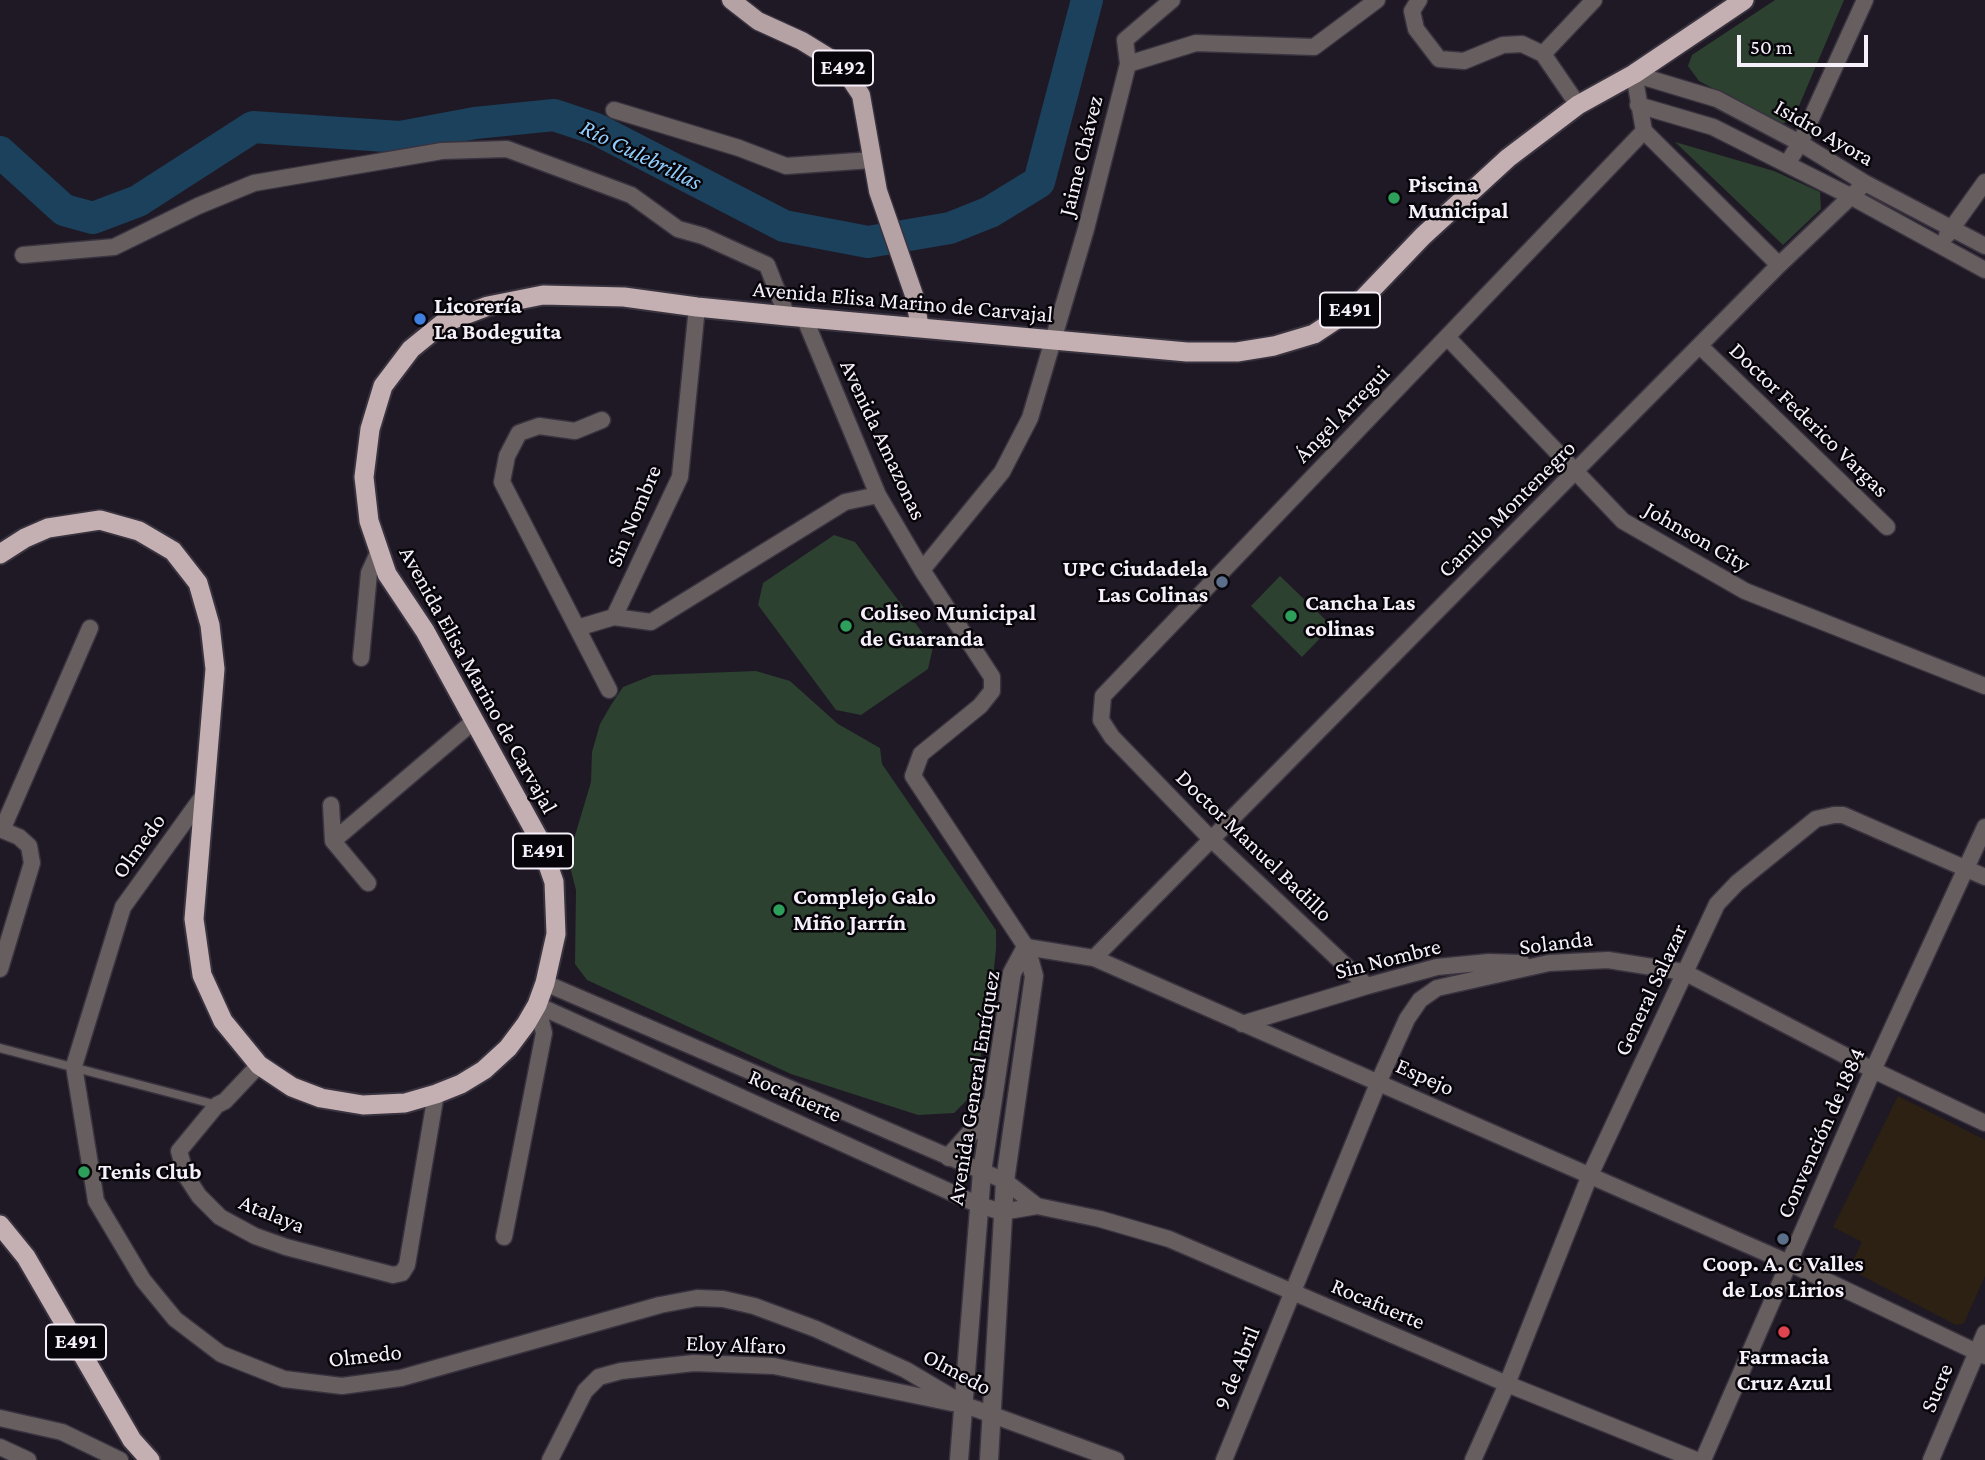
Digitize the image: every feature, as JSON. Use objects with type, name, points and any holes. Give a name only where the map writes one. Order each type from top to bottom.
[{"type":"highway","name":"E491","points":[[1578,105],[1634,74],[1744,0]]},
{"type":"highway","name":"Avenida Elisa Marino de Carvajal","points":[[0,554],[25,538],[48,528],[100,520],[139,531],[173,551],[198,583],[210,625],[215,669],[194,919],[202,975],[223,1021],[259,1065],[292,1087],[321,1098],[363,1105],[405,1103],[461,1084],[484,1070],[508,1048],[537,1005],[556,934],[554,882],[539,839],[425,631],[387,574],[369,521],[364,477],[370,429],[383,386],[411,349],[443,323],[488,306],[543,295],[624,297],[795,317],[1187,352],[1237,352],[1274,346],[1314,334],[1355,307],[1423,236],[1508,158],[1578,105]]},
{"type":"highway","name":"E491","points":[[0,1225],[26,1257],[132,1440],[150,1460]]},
{"type":"main road","name":"E492","points":[[731,0],[758,21],[802,41],[841,65],[861,95],[878,191],[914,295],[920,328]]},
{"type":"street","name":"Jaime Chávez","points":[[922,570],[1002,472],[1030,418],[1086,229],[1128,64],[1125,40],[1172,0]]},
{"type":"street","points":[[1128,64],[1196,43],[1314,47],[1377,0]]},
{"type":"street","points":[[1419,0],[1412,11],[1416,29],[1438,59],[1464,61],[1503,45],[1522,44],[1543,54],[1578,105]]},
{"type":"street","points":[[1543,54],[1594,0]]},
{"type":"street","points":[[1787,164],[1800,143],[1866,0]]},
{"type":"street","points":[[1634,74],[1644,131],[1779,265]]},
{"type":"street","name":"Isidro Ayora","points":[[1634,74],[1717,99],[1800,143],[1865,183],[1985,246]]},
{"type":"street","name":"Isidro Ayora","points":[[1638,105],[1713,127],[1850,196],[1985,270]]},
{"type":"street","points":[[614,110],[739,148],[786,166],[872,160]]},
{"type":"street","name":"Ángel Arregui","points":[[1112,737],[1101,720],[1103,696],[1644,131]]},
{"type":"street","name":"Avenida Amazonas","points":[[23,255],[114,247],[198,206],[254,183],[442,151],[507,149],[631,195],[678,229],[703,236],[767,265],[795,317],[878,495],[922,570],[992,677],[992,691],[980,706],[921,754],[914,776],[1026,947]]},
{"type":"street","points":[[1940,246],[1985,182]]},
{"type":"street","name":"Camilo Montenegro","points":[[1094,958],[1779,265],[1865,183]]},
{"type":"street","name":"Sin Nombre","points":[[614,617],[680,477],[697,307]]},
{"type":"street","name":"Johnson City","points":[[1447,337],[1623,521],[1745,591],[1985,686]]},
{"type":"street","name":"Doctor Federico Vargas","points":[[1700,346],[1887,527]]},
{"type":"street","points":[[602,419],[575,431],[539,426],[519,433],[507,456],[502,482],[609,690]]},
{"type":"street","points":[[577,628],[614,617],[651,622],[845,502],[878,495]]},
{"type":"street","points":[[361,658],[369,573],[378,553]]},
{"type":"street","points":[[0,969],[32,863],[29,846],[19,837],[1,830],[90,628]]},
{"type":"street","points":[[333,841],[474,721]]},
{"type":"street","name":"Doctor Manuel Badillo","points":[[1112,737],[1210,838],[1367,986]]},
{"type":"street","name":"Olmedo","points":[[203,796],[123,907],[74,1066],[96,1201],[143,1280],[175,1319],[221,1354],[284,1379],[342,1386],[401,1378],[660,1305],[697,1298],[723,1300],[754,1306],[816,1329],[906,1370],[965,1405],[1116,1460]]},
{"type":"street","points":[[331,805],[333,841],[368,883]]},
{"type":"street","name":"General Salazar","points":[[1473,1460],[1507,1384],[1590,1175],[1717,904],[1737,883],[1816,819],[1843,815],[1985,877]]},
{"type":"street","name":"Convención de 1884","points":[[1703,1460],[1873,1070],[1985,827]]},
{"type":"street","name":"Espejo","points":[[1026,947],[1094,958],[1789,1263],[1981,1354]]},
{"type":"street","name":"Avenida General Enríquez","points":[[959,1460],[982,1172],[1012,973],[1026,947]]},
{"type":"street","name":"Avenida General Enríquez","points":[[989,1460],[1004,1181],[1034,976],[1026,947]]},
{"type":"street","name":"Solanda","points":[[1292,1293],[1407,1019],[1420,1000],[1437,988],[1549,963],[1608,960],[1684,972],[1873,1070],[1985,1123]]},
{"type":"street","name":"Sin Nombre","points":[[1242,1024],[1437,967],[1489,962],[1549,963]]},
{"type":"street","name":"Rocafuerte","points":[[545,983],[1004,1181],[1037,1206],[1100,1219],[1169,1239],[1507,1384],[1696,1460]]},
{"type":"street","points":[[504,1237],[544,1033],[537,1005]]},
{"type":"street","name":"Rocafuerte","points":[[537,1005],[979,1205],[1002,1212],[1037,1206]]},
{"type":"street","points":[[218,1105],[259,1065]]},
{"type":"street","name":"Atalaya","points":[[218,1105],[179,1151],[186,1176],[199,1196],[220,1217],[255,1236],[286,1247],[393,1275],[402,1273],[407,1265],[436,1094]]},
{"type":"street","points":[[949,1157],[983,1116],[995,1096]]},
{"type":"street","name":"9 de Abril","points":[[1224,1460],[1292,1293]]},
{"type":"street","name":"Sucre","points":[[1931,1460],[1981,1354],[1985,1333]]},
{"type":"street","name":"Eloy Alfaro","points":[[550,1460],[585,1391],[599,1377],[621,1371],[694,1363],[774,1366],[965,1405]]},
{"type":"street","points":[[0,1418],[62,1432],[120,1460]]},
{"type":"street","points":[[0,1447],[28,1460]]},
{"type":"lane","points":[[0,1048],[218,1105]]},
{"type":"shaded area","points":[[1898,1096],[1985,1140],[1985,1276],[1964,1323],[1956,1325],[1849,1269],[1862,1242],[1833,1227]]},
{"type":"green space","points":[[1775,0],[1844,0],[1793,120],[1781,124],[1699,81],[1688,66],[1692,55]]},
{"type":"green space","points":[[1675,142],[1774,171],[1820,192],[1821,209],[1783,245]]},
{"type":"green space","name":"Coliseo Municipal de Guaranda","points":[[834,535],[855,542],[933,647],[928,669],[861,715],[836,710],[758,605],[763,583]]},
{"type":"green space","name":"Cancha Las colinas","points":[[1280,576],[1332,626],[1302,657],[1251,606]]},
{"type":"green space","name":"Complejo Galo Miño Jarrín","points":[[756,671],[790,681],[838,724],[880,748],[882,764],[996,930],[992,987],[975,1092],[954,1113],[918,1115],[791,1074],[587,980],[575,964],[576,890],[568,859],[591,782],[592,752],[600,724],[611,705],[623,687],[653,675]]},
{"type":"waterway","name":"Río Culebrillas","points":[[0,152],[64,210],[93,218],[138,201],[253,127],[400,137],[475,123],[554,115],[596,129],[784,226],[868,242],[950,228],[990,212],[1039,182],[1087,0]]},
{"type":"place","name":"Piscina Municipal","points":[[1394,198]]},
{"type":"place","name":"Licorería La Bodeguita","points":[[420,319]]},
{"type":"place","name":"UPC Ciudadela Las Colinas","points":[[1222,582]]},
{"type":"place","name":"Cancha Las colinas","points":[[1291,616]]},
{"type":"place","name":"Coliseo Municipal de Guaranda","points":[[846,626]]},
{"type":"place","name":"Complejo Galo Miño Jarrín","points":[[779,910]]},
{"type":"place","name":"Tenis Club","points":[[84,1172]]},
{"type":"place","name":"Coop. A. C Valles de Los Lirios","points":[[1783,1239]]},
{"type":"place","name":"Farmacia Cruz Azul","points":[[1784,1332]]}]
